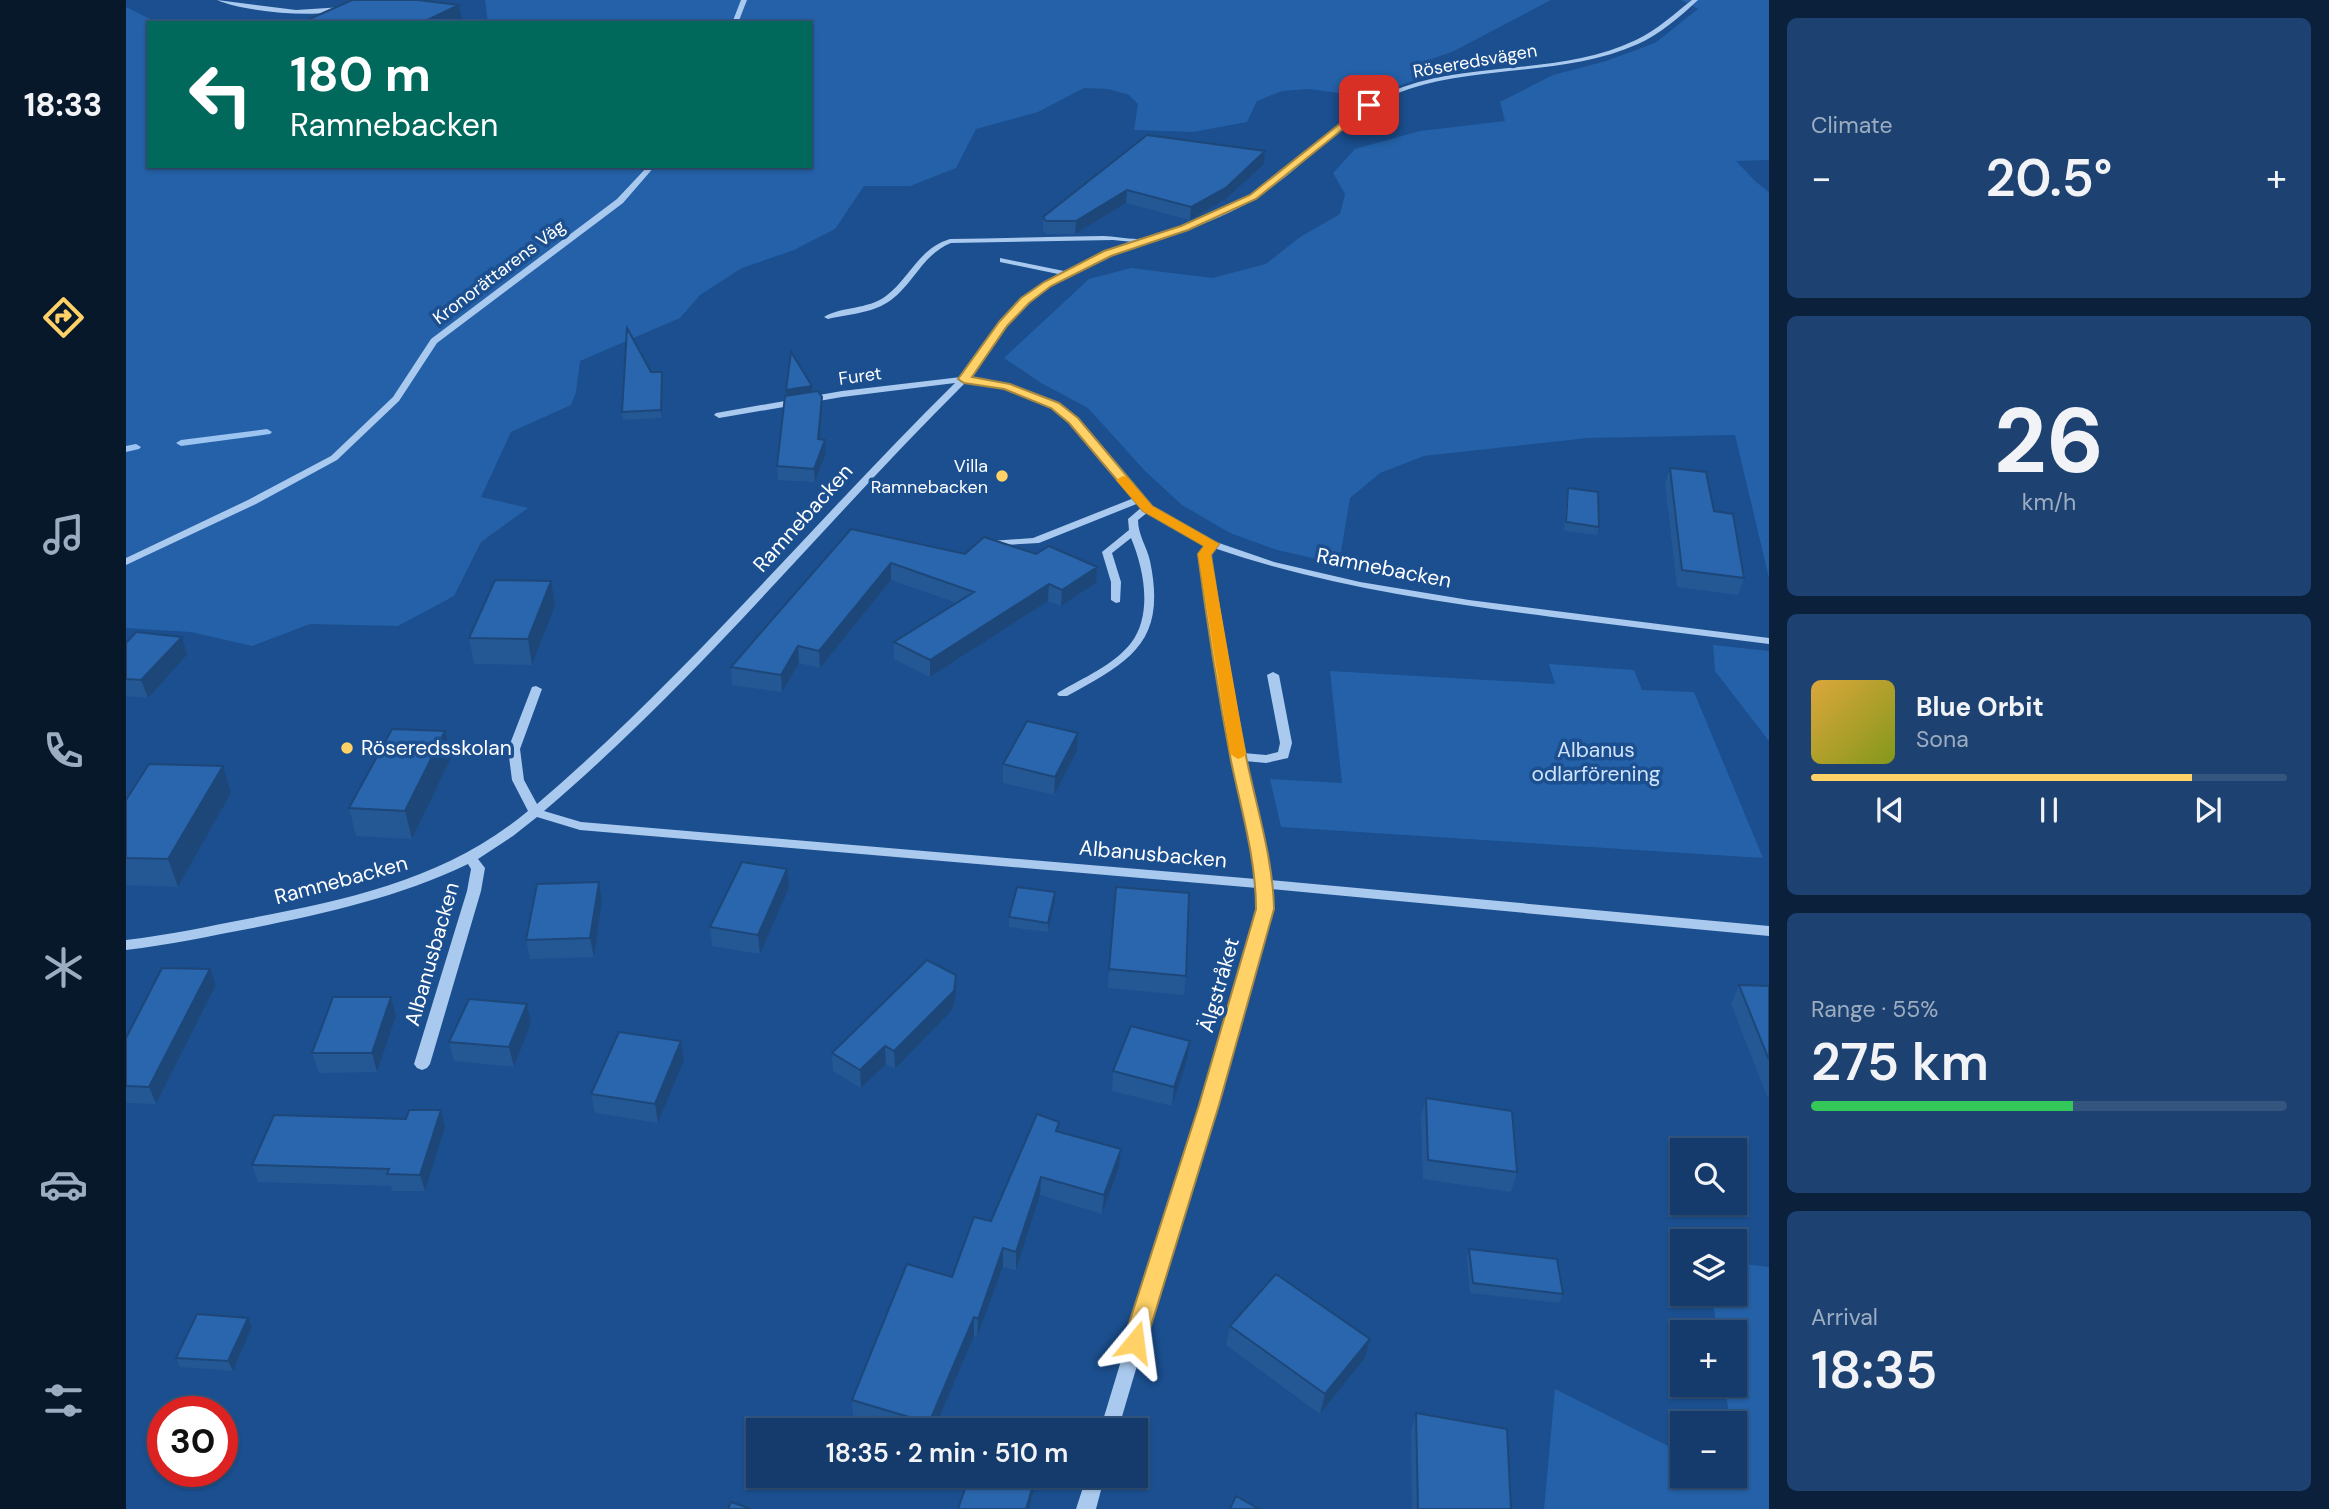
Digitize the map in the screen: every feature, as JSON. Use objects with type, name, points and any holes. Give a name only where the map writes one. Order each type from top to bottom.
[{"type":"street","points":[[220,0],[256,9],[297,12],[349,8]]},
{"type":"street","points":[[736,21],[744,0]]},
{"type":"street","name":"Röseredsvägen","points":[[964,379],[1003,324],[1025,301],[1047,284],[1107,254],[1184,228],[1253,197],[1369,105],[1421,85],[1555,63],[1622,48],[1665,24],[1695,0]]},
{"type":"street","name":"Kronorättarens Väg","points":[[126,562],[252,502],[334,458],[396,399],[433,341],[620,201],[650,168]]},
{"type":"street","points":[[828,317],[883,302],[932,249],[950,241],[1113,238],[1145,242]]},
{"type":"street","points":[[1003,260],[1067,274]]},
{"type":"street","name":"Furet","points":[[719,415],[842,394],[964,379]]},
{"type":"street","name":"Ramnebacken","points":[[126,945],[160,941],[370,896],[470,858],[535,812],[631,724],[739,616],[893,448],[964,379],[1006,386],[1055,406],[1073,421],[1144,504],[1212,544],[1271,564],[1360,585],[1469,603],[1769,641]]},
{"type":"street","points":[[1063,694],[1112,667],[1134,649],[1144,634],[1148,620],[1145,559],[1134,531],[1133,519],[1144,504]]},
{"type":"street","points":[[983,543],[1020,544],[1035,541],[1144,504]]},
{"type":"street","points":[[1116,600],[1116,582],[1107,552],[1134,531]]},
{"type":"street","name":"Älgstråket","points":[[1112,1418],[1158,1262],[1209,1105],[1265,909],[1265,884],[1238,756],[1204,554],[1212,544]]},
{"type":"street","points":[[1238,756],[1266,759],[1284,755],[1286,743],[1273,675]]},
{"type":"street","points":[[535,812],[518,780],[514,749],[536,689]]},
{"type":"street","name":"Albanusbacken","points":[[535,812],[580,826],[1265,884],[1769,931]]},
{"type":"street","name":"Albanusbacken","points":[[422,1064],[474,891],[478,868],[470,858]]},
{"type":"street","points":[[1086,1509],[1092,1488]]},
{"type":"green space","points":[[485,0],[1551,0],[1452,52],[1425,61],[1451,71],[1415,80],[1369,97],[1309,89],[1282,91],[1257,101],[1247,122],[1193,132],[1134,130],[1138,104],[1129,95],[1108,89],[1084,88],[1038,112],[976,129],[956,168],[910,186],[864,186],[835,229],[794,250],[742,268],[700,295],[680,318],[580,361],[576,392],[571,405],[511,432],[481,497],[528,508],[481,542],[454,596],[398,626],[310,624],[252,646],[191,632],[126,628],[126,7],[154,21],[147,21],[147,168],[812,168],[812,21],[488,21]]},
{"type":"green space","points":[[1681,0],[1769,0],[1769,160],[1736,161],[1769,192],[1769,578],[1735,435],[1587,438],[1424,456],[1380,473],[1350,498],[1341,552],[1326,561],[1277,550],[1230,533],[1182,505],[1145,471],[1088,408],[1041,383],[1004,358],[1089,279],[1131,268],[1212,278],[1266,264],[1300,237],[1340,214],[1345,194],[1333,173],[1355,149],[1420,131],[1505,121],[1500,102],[1553,75],[1606,61],[1655,43],[1698,9]]},
{"type":"green space","points":[[1713,645],[1769,651],[1769,741],[1715,671]]},
{"type":"green space","name":"Albanus odlarförening","points":[[1549,664],[1634,670],[1642,690],[1694,692],[1763,858],[1281,827],[1270,779],[1342,783],[1330,671],[1555,684]]},
{"type":"green space","points":[[1747,1264],[1769,1267],[1769,1509],[1544,1509],[1555,1389],[1670,1447],[1670,1488],[1747,1488],[1747,1411],[1728,1411],[1727,1397],[1747,1397],[1747,1320],[1715,1320],[1714,1306],[1747,1306]]},
{"type":"building","points":[[352,0],[418,0],[459,5],[425,21],[305,21]]},
{"type":"building","points":[[1147,135],[1265,151],[1227,187],[1191,207],[1127,190],[1076,221],[1046,221],[1043,217]]},
{"type":"building","points":[[627,328],[651,372],[662,372],[661,410],[622,412]]},
{"type":"building","points":[[791,352],[812,386],[786,390]]},
{"type":"building","points":[[818,391],[822,397],[818,439],[825,440],[814,469],[777,466],[785,396]]},
{"type":"building","points":[[1670,468],[1706,472],[1714,511],[1733,514],[1744,578],[1682,570]]},
{"type":"building","points":[[1568,488],[1598,492],[1599,527],[1566,522]]},
{"type":"building","points":[[851,529],[965,554],[984,537],[1036,554],[1049,546],[1097,567],[1062,590],[1049,584],[930,660],[894,642],[974,592],[891,563],[819,651],[798,646],[781,675],[731,667]]},
{"type":"building","points":[[495,580],[551,581],[528,639],[469,638]]},
{"type":"building","points":[[136,632],[182,637],[141,680],[126,679],[126,643]]},
{"type":"building","points":[[1027,721],[1078,733],[1055,777],[1003,764]]},
{"type":"building","points":[[392,729],[445,731],[405,811],[349,808]]},
{"type":"building","points":[[149,764],[223,766],[168,859],[126,858],[126,800]]},
{"type":"building","points":[[742,862],[787,869],[758,935],[710,927]]},
{"type":"building","points":[[599,882],[590,938],[526,940],[537,884]]},
{"type":"building","points":[[1017,887],[1055,892],[1048,923],[1009,917]]},
{"type":"building","points":[[1116,887],[1189,893],[1186,976],[1109,969]]},
{"type":"building","points":[[927,960],[956,975],[954,991],[894,1051],[885,1046],[860,1070],[832,1053]]},
{"type":"building","points":[[162,968],[210,969],[149,1087],[126,1086],[126,1038]]},
{"type":"building","points":[[1739,985],[1769,986],[1769,1060]]},
{"type":"building","points":[[333,997],[391,997],[372,1053],[312,1053]]},
{"type":"building","points":[[469,999],[527,1004],[509,1047],[449,1042]]},
{"type":"building","points":[[1131,1026],[1190,1041],[1174,1087],[1113,1071]]},
{"type":"building","points":[[619,1032],[681,1041],[655,1104],[591,1094]]},
{"type":"building","points":[[1426,1098],[1512,1111],[1517,1172],[1428,1160]]},
{"type":"building","points":[[409,1110],[441,1110],[420,1175],[387,1174],[389,1169],[252,1165],[274,1115],[406,1119]]},
{"type":"building","points":[[1037,1114],[1059,1122],[1056,1131],[1121,1149],[1104,1195],[1041,1177],[1016,1252],[1003,1248],[978,1319],[974,1317],[931,1418],[912,1418],[852,1400],[907,1264],[952,1277],[974,1217],[991,1221]]},
{"type":"building","points":[[1469,1249],[1557,1259],[1563,1294],[1473,1283]]},
{"type":"building","points":[[1276,1274],[1370,1339],[1325,1394],[1230,1326]]},
{"type":"building","points":[[197,1314],[248,1318],[228,1361],[176,1358]]},
{"type":"building","points":[[1416,1413],[1507,1429],[1511,1509],[1418,1509]]},
{"type":"building","points":[[965,1488],[1032,1488],[1026,1509],[958,1509]]},
{"type":"building","points":[[1236,1496],[1259,1509],[1230,1509]]},
{"type":"building","points":[[731,1502],[751,1509],[728,1509]]},
{"type":"waterway","points":[[181,443],[267,432]]},
{"type":"waterway","points":[[126,449],[136,447]]},
{"type":"slow traffic","points":[[1123,480],[1148,508],[1212,544],[1204,554],[1238,754]]},
{"type":"place","name":"Villa Ramnebacken","points":[[1002,476]]},
{"type":"place","name":"Röseredsskolan","points":[[347,748]]},
{"type":"route","points":[[1135,1342],[1209,1105],[1265,909],[1265,884],[1238,756],[1204,554],[1212,544],[1148,508],[1073,421],[1055,406],[1006,386],[964,379],[990,346],[1003,324],[1025,301],[1047,284],[1107,254],[1184,228],[1253,197],[1369,105]]}]
